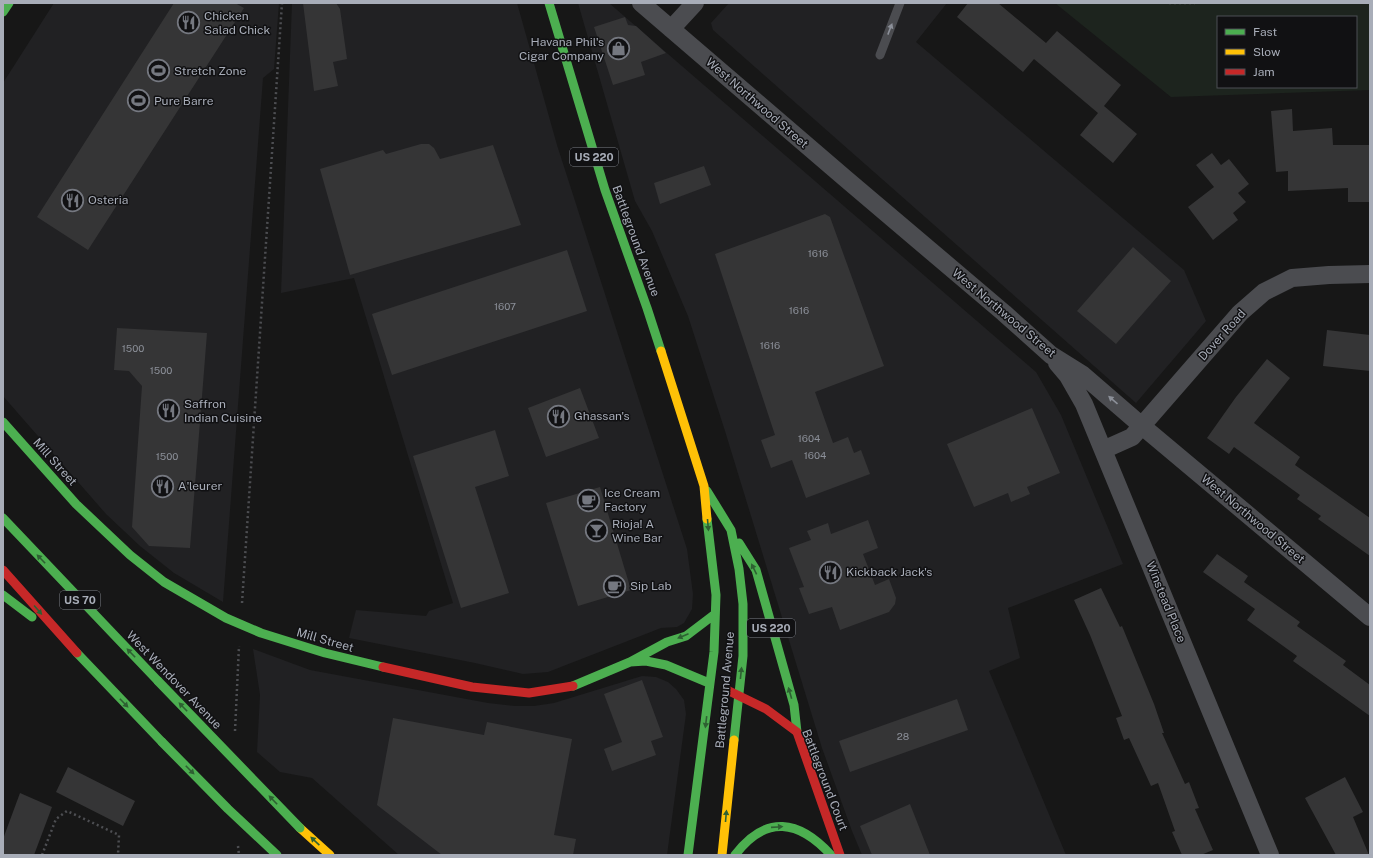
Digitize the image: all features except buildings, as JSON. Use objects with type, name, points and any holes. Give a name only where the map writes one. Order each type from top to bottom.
[{"type":"main road","points":[[3,12],[9,3]]},
{"type":"main road","name":"Battleground Avenue","points":[[548,3],[605,190],[647,308],[704,486],[716,595],[714,652],[688,855]]},
{"type":"main road","name":"Mill Street","points":[[3,422],[76,504],[130,555],[164,582],[226,618],[261,633],[292,644],[360,662],[472,687],[529,693],[573,686],[630,662],[646,661],[666,665],[709,683]]},
{"type":"main road","name":"Battleground Avenue","points":[[704,486],[731,530],[739,569],[743,604],[743,656],[722,855]]},
{"type":"main road","name":"West Wendover Avenue","points":[[3,518],[300,828],[330,855]]},
{"type":"main road","name":"US 220","points":[[731,530],[756,570],[794,705],[797,732]]},
{"type":"main road","name":"US 70","points":[[3,570],[68,644],[162,742],[228,809],[277,855]]},
{"type":"main road","points":[[3,595],[68,644]]},
{"type":"main road","points":[[630,662],[667,642],[686,636],[715,614]]},
{"type":"main road","name":"Battleground Court","points":[[709,683],[766,709],[797,732],[840,855]]},
{"type":"main road","points":[[735,855],[742,845],[756,834],[769,828],[783,826],[799,830],[813,837],[831,855]]},
{"type":"street","name":"West Northwood Street","points":[[641,3],[1004,313],[1051,355],[1084,375],[1142,426],[1370,617]]},
{"type":"street","points":[[672,29],[695,3]]},
{"type":"street","name":"Dover Road","points":[[1103,450],[1132,437],[1240,313],[1264,292],[1292,278],[1370,274]]},
{"type":"street","name":"Winstead Place","points":[[1051,355],[1068,376],[1084,404],[1270,855]]},
{"type":"lane","points":[[880,55],[900,3]]},
{"type":"path","points":[[235,735],[235,711],[282,3]]},
{"type":"path","points":[[1169,3],[1195,3]]},
{"type":"path","points":[[42,855],[56,818],[67,811],[119,835],[118,855]]},
{"type":"path","points":[[238,841],[239,855]]},
{"type":"shaded area","points":[[54,3],[279,3],[274,69],[263,78],[223,602],[174,573],[140,546],[106,514],[3,396],[3,83]]},
{"type":"shaded area","points":[[292,3],[517,3],[557,145],[687,549],[693,594],[692,609],[684,623],[677,627],[661,628],[548,672],[523,674],[349,638],[356,610],[426,616],[429,611],[453,603],[354,278],[281,293]]},
{"type":"shaded area","points":[[578,3],[609,3],[1036,372],[1061,415],[1123,564],[1008,608],[1020,658],[989,671],[1066,855],[862,855],[822,748],[725,431],[688,316],[652,231],[635,201]]},
{"type":"shaded area","points":[[729,3],[947,3],[916,42],[1184,270],[1206,321],[1136,403],[713,30],[711,23]]},
{"type":"shaded area","points":[[1055,3],[1370,3],[1370,90],[1171,97]]},
{"type":"shaded area","points":[[253,649],[310,670],[488,703],[515,706],[534,706],[554,703],[642,676],[656,677],[668,682],[676,689],[684,700],[686,714],[667,855],[399,855],[312,778],[280,772],[257,752],[260,695]]},
{"type":"traffic: fast","points":[[3,12],[9,3]]},
{"type":"traffic: fast","points":[[549,3],[605,190],[661,351]]},
{"type":"traffic: fast","points":[[3,422],[76,504],[130,555],[164,582],[226,618],[261,633],[325,653],[383,667]]},
{"type":"traffic: fast","points":[[707,491],[731,530],[739,569],[743,604],[743,656],[734,740]]},
{"type":"traffic: fast","points":[[3,518],[158,681]]},
{"type":"traffic: fast","points":[[688,855],[714,652],[716,595],[707,519]]},
{"type":"traffic: fast","points":[[739,543],[756,570],[794,705],[797,732]]},
{"type":"traffic: fast","points":[[3,595],[32,617]]},
{"type":"traffic: fast","points":[[630,662],[667,642],[686,636],[715,614]]},
{"type":"traffic: fast","points":[[77,653],[162,742]]},
{"type":"traffic: fast","points":[[573,686],[630,662],[646,661],[666,665],[709,683]]},
{"type":"traffic: fast","points":[[158,681],[300,828]]},
{"type":"traffic: fast","points":[[162,742],[228,809],[277,855]]},
{"type":"traffic: fast","points":[[735,855],[747,842],[759,833],[771,828],[783,826],[807,834],[831,855]]},
{"type":"traffic: slow","points":[[661,351],[704,486],[707,519]]},
{"type":"traffic: slow","points":[[722,855],[734,740]]},
{"type":"traffic: slow","points":[[300,828],[330,855]]},
{"type":"traffic: jam","points":[[3,570],[77,653]]},
{"type":"traffic: jam","points":[[383,667],[472,687],[529,693],[573,686]]},
{"type":"traffic: jam","points":[[727,690],[766,709],[797,732],[840,855]]},
{"type":"place","name":"Chicken Salad Chick","points":[[189,23]]},
{"type":"place","name":"Havana Phil's Cigar Company","points":[[619,49]]},
{"type":"place","name":"Stretch Zone","points":[[158,71]]},
{"type":"place","name":"Pure Barre","points":[[139,101]]},
{"type":"place","name":"Osteria","points":[[72,200]]},
{"type":"place","name":"Saffron Indian Cuisine","points":[[168,411]]},
{"type":"place","name":"Ghassan's","points":[[558,416]]},
{"type":"place","name":"A'leurer","points":[[162,486]]},
{"type":"place","name":"Ice Cream Factory","points":[[588,500]]},
{"type":"place","name":"Rioja! A Wine Bar","points":[[596,531]]},
{"type":"place","name":"Kickback Jack's","points":[[831,572]]},
{"type":"place","name":"Sip Lab","points":[[615,586]]}]
